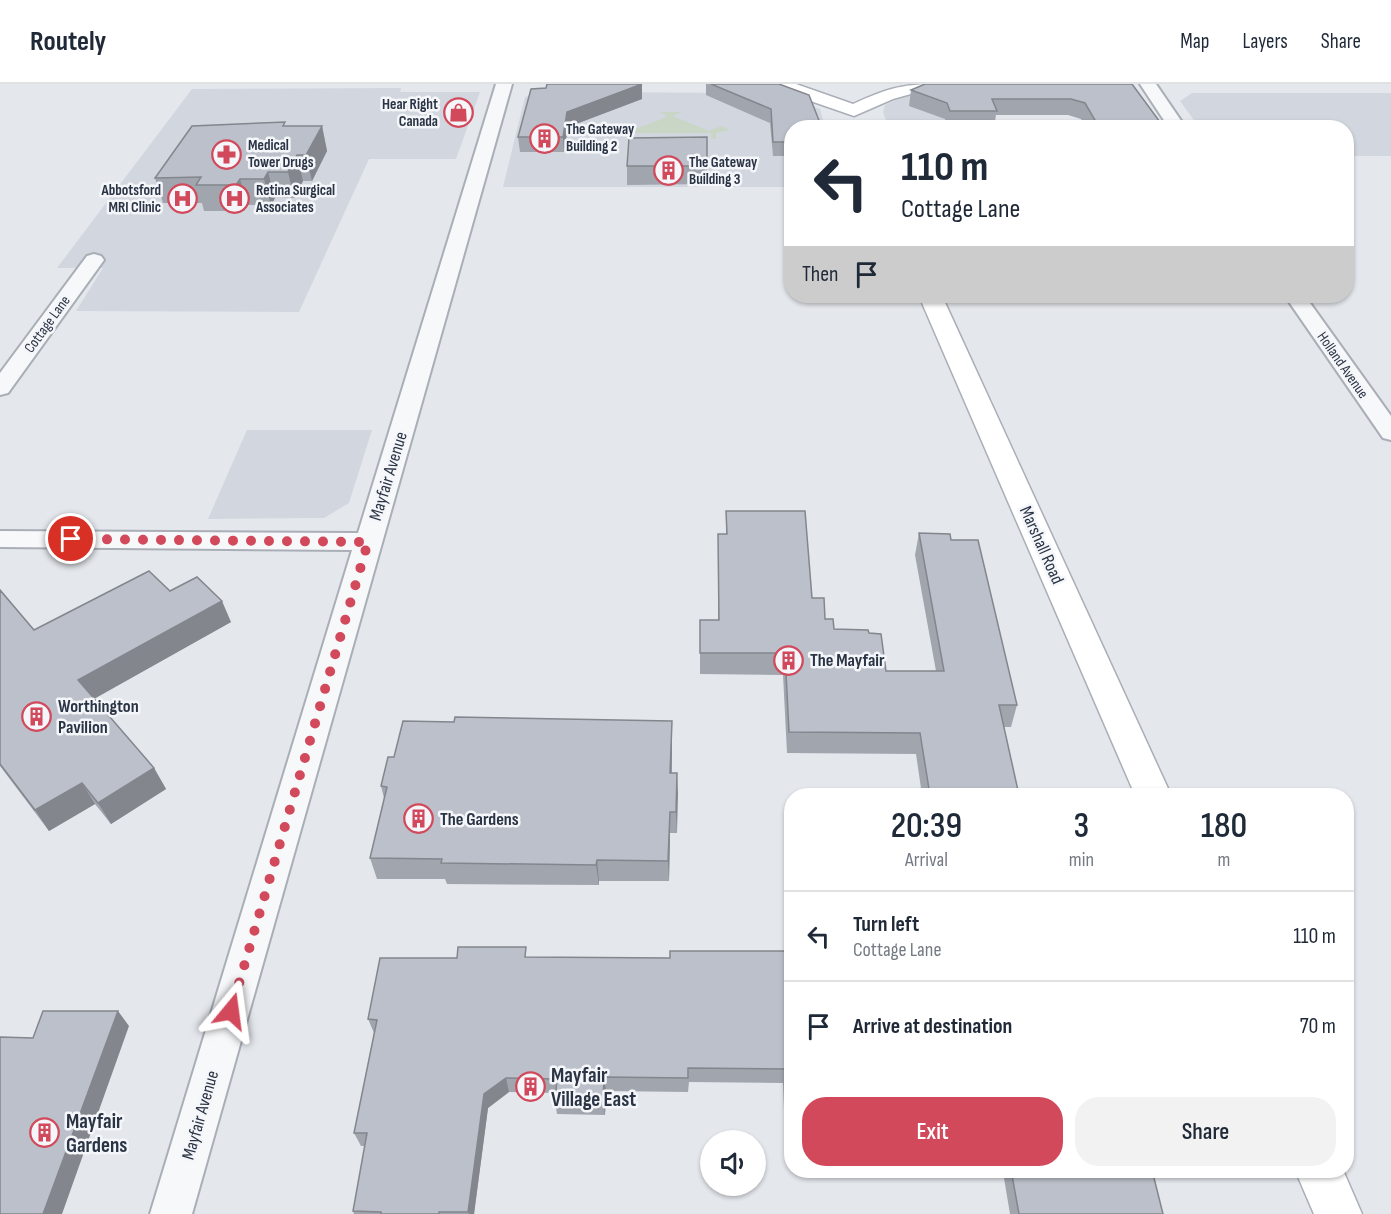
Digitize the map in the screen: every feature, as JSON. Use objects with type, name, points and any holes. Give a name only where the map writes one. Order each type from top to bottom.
[{"type":"main road","points":[[779,84],[855,111],[887,95],[926,84]]},
{"type":"main road","name":"Marshall Road","points":[[933,303],[1150,788]]},
{"type":"main road","points":[[1322,1178],[1338,1214]]},
{"type":"street","name":"Mayfair Avenue","points":[[171,1214],[504,84]]},
{"type":"street","points":[[1148,84],[1173,120]]},
{"type":"street","name":"Cottage Lane","points":[[0,388],[94,260]]},
{"type":"street","name":"Holland Avenue","points":[[1300,303],[1391,433]]},
{"type":"street","points":[[0,539],[368,542]]},
{"type":"shaded area","points":[[401,88],[400,92],[480,92],[456,159],[369,159],[299,312],[76,311],[103,268],[57,268],[192,89]]},
{"type":"shaded area","points":[[541,92],[778,93],[820,109],[823,120],[784,120],[784,187],[503,187],[525,97]]},
{"type":"shaded area","points":[[919,92],[979,93],[992,120],[886,120],[883,112],[885,105],[906,95]]},
{"type":"shaded area","points":[[1192,93],[1391,93],[1391,156],[1354,156],[1354,120],[1194,120],[1180,101]]},
{"type":"shaded area","points":[[247,430],[372,430],[349,503],[324,518],[208,519]]},
{"type":"green space","points":[[660,112],[681,112],[673,116],[709,131],[721,126],[730,130],[716,133],[716,139],[711,139],[711,133],[614,133],[614,129],[618,127],[630,131],[667,117]]},
{"type":"building","points":[[547,84],[642,84],[567,112],[563,137],[518,137],[531,89],[546,88]]},
{"type":"building","points":[[711,84],[779,84],[809,95],[819,120],[784,120],[784,142],[773,142],[771,109]]},
{"type":"building","points":[[925,84],[1132,84],[1159,120],[1095,120],[1085,103],[1071,99],[992,99],[997,111],[950,111],[947,103],[911,90]]},
{"type":"building","points":[[285,122],[283,126],[322,126],[306,155],[297,155],[288,172],[268,172],[264,179],[240,179],[236,185],[196,185],[201,177],[155,178],[192,126]]},
{"type":"building","points":[[707,137],[707,166],[627,166],[629,138]]},
{"type":"building","name":"The Mayfair","points":[[726,511],[805,511],[812,598],[824,598],[825,619],[833,619],[834,629],[868,630],[869,633],[881,634],[886,671],[944,671],[919,533],[950,534],[951,540],[978,540],[1017,705],[999,705],[1017,788],[929,788],[920,733],[789,732],[785,653],[700,653],[700,620],[719,620],[718,534],[727,534]]},
{"type":"building","name":"Worthington Pavilion","points":[[149,571],[170,591],[197,577],[222,601],[78,680],[154,768],[98,803],[82,783],[35,810],[0,764],[0,590],[34,630]]},
{"type":"building","name":"The Gardens","points":[[455,717],[672,721],[670,773],[677,773],[676,812],[670,812],[668,861],[597,860],[596,865],[441,863],[442,859],[370,858],[387,787],[381,786],[388,757],[394,757],[403,721],[454,722]]},
{"type":"building","name":"Mayfair Village East","points":[[458,947],[526,947],[525,957],[670,958],[670,951],[784,951],[784,1069],[688,1068],[688,1078],[604,1077],[603,1101],[555,1101],[557,1079],[506,1078],[484,1094],[468,1212],[381,1214],[381,1212],[353,1211],[367,1133],[354,1133],[377,1020],[368,1019],[380,958],[457,958]]},
{"type":"building","name":"Mayfair Gardens","points":[[43,1011],[118,1011],[43,1214],[0,1214],[0,1037],[33,1038]]},
{"type":"building","points":[[1012,1178],[1154,1178],[1163,1214],[1019,1214]]},
{"type":"place","name":"Hear Right Canada","points":[[459,113]]},
{"type":"place","name":"The Gateway Building 2","points":[[545,138]]},
{"type":"place","name":"Medical Tower Drugs","points":[[227,154]]},
{"type":"place","name":"The Gateway Building 3","points":[[668,171]]},
{"type":"place","name":"Abbotsford MRI Clinic","points":[[182,199]]},
{"type":"place","name":"Retina Surgical Associates","points":[[235,199]]},
{"type":"place","name":"The Mayfair","points":[[789,660]]},
{"type":"place","name":"Worthington Pavilion","points":[[37,716]]},
{"type":"place","name":"The Gardens","points":[[419,819]]},
{"type":"place","name":"Mayfair Village East","points":[[530,1087]]},
{"type":"place","name":"Mayfair Gardens","points":[[45,1133]]},
{"type":"route","points":[[71,539],[368,542],[231,1011]]}]
